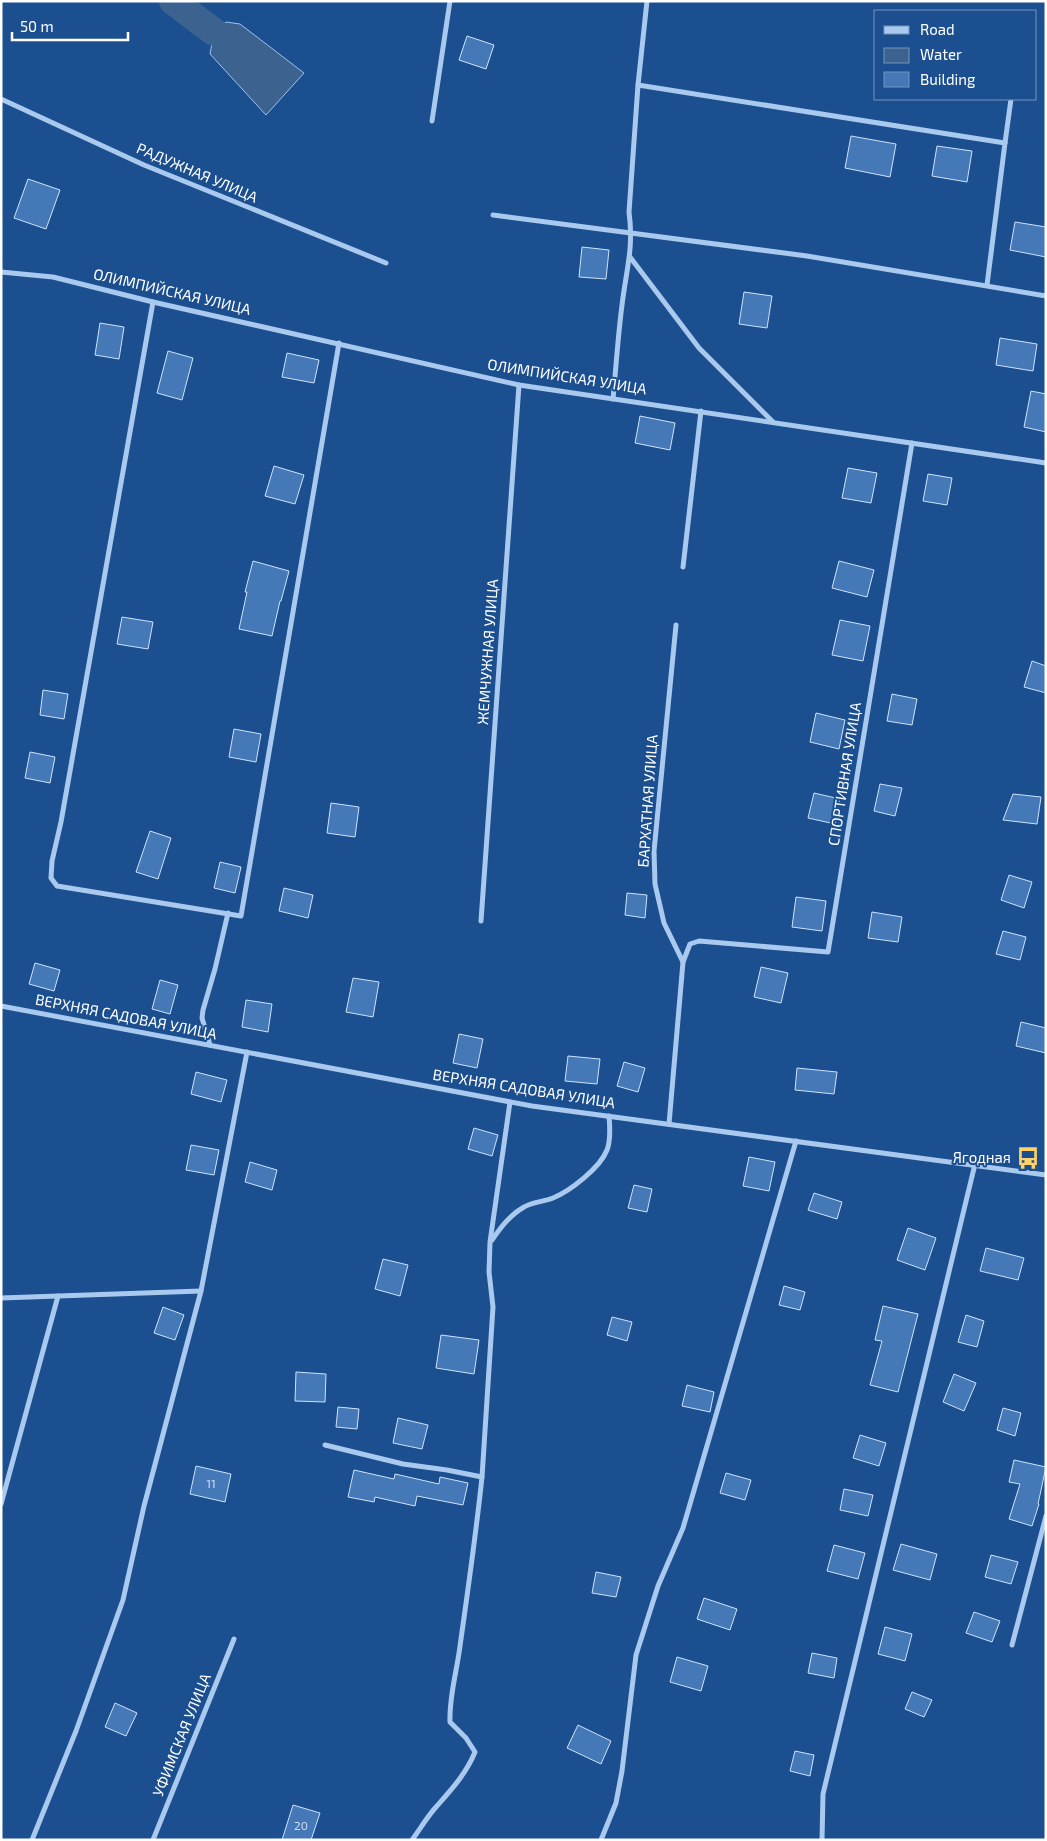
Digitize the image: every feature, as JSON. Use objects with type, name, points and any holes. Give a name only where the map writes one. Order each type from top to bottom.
[{"type":"street","points":[[432,121],[450,1]]},
{"type":"street","points":[[614,398],[622,303],[632,233],[628,212],[638,84],[647,1]]},
{"type":"street","points":[[638,84],[1005,143]]},
{"type":"street","name":"РАДУЖНАЯ УЛИЦА","points":[[1,98],[152,168],[386,263]]},
{"type":"street","points":[[987,285],[1011,100]]},
{"type":"street","points":[[493,215],[807,256],[1046,296]]},
{"type":"street","points":[[630,257],[699,348],[773,422]]},
{"type":"street","name":"ОЛИМПИЙСКАЯ УЛИЦА","points":[[1,272],[53,277],[153,302],[519,385],[1046,464]]},
{"type":"street","points":[[153,302],[61,822],[52,861],[51,878],[57,886],[241,916],[339,343]]},
{"type":"street","name":"ЖЕМЧУЖНАЯ УЛИЦА","points":[[481,921],[519,385]]},
{"type":"street","points":[[683,567],[701,411]]},
{"type":"street","name":"СПОРТИВНАЯ УЛИЦА","points":[[683,962],[690,944],[699,941],[828,952],[912,443]]},
{"type":"street","name":"БАРХАТНАЯ УЛИЦА","points":[[676,625],[654,851],[654,884],[664,923],[683,962]]},
{"type":"street","points":[[210,1045],[202,1018],[202,1010],[215,969],[228,913]]},
{"type":"street","points":[[669,1124],[683,962]]},
{"type":"street","name":"ВЕРХНЯЯ САДОВАЯ УЛИЦА","points":[[1,1006],[510,1102],[1046,1174]]},
{"type":"street","points":[[32,1840],[76,1731],[123,1600],[144,1506],[201,1291],[247,1052]]},
{"type":"street","points":[[412,1840],[434,1809],[456,1784],[470,1764],[475,1752],[466,1738],[450,1722],[450,1708],[477,1528],[493,1307],[489,1272],[490,1242],[510,1102]]},
{"type":"street","points":[[490,1242],[510,1217],[525,1206],[558,1195],[587,1175],[607,1150],[610,1132],[609,1116]]},
{"type":"street","points":[[601,1840],[616,1803],[636,1655],[658,1586],[683,1528],[796,1140]]},
{"type":"street","points":[[822,1840],[823,1794],[975,1164]]},
{"type":"street","points":[[1,1298],[201,1291]]},
{"type":"street","points":[[1,1504],[58,1296]]},
{"type":"street","points":[[325,1445],[403,1464],[482,1477]]},
{"type":"street","points":[[1012,1645],[1046,1516]]},
{"type":"street","name":"УФИМСКАЯ УЛИЦА","points":[[153,1840],[234,1640]]},
{"type":"water","points":[[226,22],[240,24],[304,73],[266,115],[210,54],[214,32]]},
{"type":"building","points":[[467,36],[494,45],[486,69],[459,60]]},
{"type":"building","points":[[851,136],[896,144],[890,177],[845,168]]},
{"type":"building","points":[[937,146],[972,151],[967,182],[932,176]]},
{"type":"building","points":[[28,179],[60,190],[46,229],[14,218]]},
{"type":"building","points":[[1015,222],[1046,227],[1046,257],[1010,250]]},
{"type":"building","points":[[582,247],[609,250],[606,279],[579,277]]},
{"type":"building","points":[[744,292],[772,296],[767,328],[739,324]]},
{"type":"building","points":[[100,323],[124,327],[119,359],[95,355]]},
{"type":"building","points":[[1000,338],[1037,344],[1033,371],[996,365]]},
{"type":"building","points":[[168,351],[193,358],[182,400],[157,393]]},
{"type":"building","points":[[287,353],[319,360],[314,383],[282,377]]},
{"type":"building","points":[[1031,391],[1046,394],[1046,432],[1024,427]]},
{"type":"building","points":[[640,416],[675,423],[670,450],[635,443]]},
{"type":"building","points":[[274,466],[304,475],[295,504],[265,496]]},
{"type":"building","points":[[848,468],[877,473],[871,503],[842,498]]},
{"type":"building","points":[[928,474],[952,478],[947,505],[923,501]]},
{"type":"building","points":[[253,561],[289,571],[272,636],[239,629],[247,592],[245,592]]},
{"type":"building","points":[[839,561],[874,570],[867,597],[832,588]]},
{"type":"building","points":[[122,617],[153,622],[148,649],[117,644]]},
{"type":"building","points":[[840,620],[870,626],[863,661],[832,655]]},
{"type":"building","points":[[1032,661],[1046,666],[1046,693],[1024,687]]},
{"type":"building","points":[[43,690],[68,694],[64,719],[40,715]]},
{"type":"building","points":[[892,694],[917,699],[912,725],[887,721]]},
{"type":"building","points":[[816,713],[845,720],[839,749],[810,742]]},
{"type":"building","points":[[234,729],[261,734],[256,762],[229,757]]},
{"type":"building","points":[[30,752],[55,757],[50,783],[25,778]]},
{"type":"building","points":[[880,784],[902,788],[895,816],[874,811]]},
{"type":"building","points":[[814,793],[840,799],[835,824],[808,818]]},
{"type":"building","points":[[1013,794],[1041,797],[1037,824],[1003,820]]},
{"type":"building","points":[[331,803],[359,807],[355,837],[327,833]]},
{"type":"building","points":[[150,831],[171,838],[158,879],[136,872]]},
{"type":"building","points":[[220,862],[241,867],[235,893],[214,888]]},
{"type":"building","points":[[1009,875],[1032,882],[1024,908],[1001,900]]},
{"type":"building","points":[[284,888],[313,895],[308,918],[279,911]]},
{"type":"building","points":[[627,893],[647,895],[645,918],[625,915]]},
{"type":"building","points":[[796,897],[826,901],[822,931],[792,927]]},
{"type":"building","points":[[872,912],[902,917],[898,942],[868,938]]},
{"type":"building","points":[[1003,931],[1026,937],[1020,960],[996,954]]},
{"type":"building","points":[[35,963],[60,970],[54,991],[29,984]]},
{"type":"building","points":[[761,967],[788,973],[781,1003],[754,997]]},
{"type":"building","points":[[353,978],[379,982],[373,1017],[346,1012]]},
{"type":"building","points":[[160,980],[178,985],[170,1014],[152,1009]]},
{"type":"building","points":[[246,1000],[272,1004],[268,1032],[242,1027]]},
{"type":"building","points":[[1021,1022],[1046,1028],[1046,1053],[1016,1046]]},
{"type":"building","points":[[459,1034],[483,1039],[477,1068],[453,1063]]},
{"type":"building","points":[[568,1056],[600,1059],[597,1084],[565,1081]]},
{"type":"building","points":[[624,1062],[645,1068],[638,1092],[617,1086]]},
{"type":"building","points":[[797,1068],[837,1072],[834,1094],[795,1090]]},
{"type":"building","points":[[196,1072],[227,1080],[221,1102],[191,1094]]},
{"type":"building","points":[[474,1128],[498,1135],[492,1156],[468,1149]]},
{"type":"building","points":[[191,1145],[219,1150],[214,1175],[186,1170]]},
{"type":"building","points":[[749,1157],[775,1162],[769,1191],[743,1186]]},
{"type":"building","points":[[250,1162],[277,1170],[272,1190],[245,1182]]},
{"type":"building","points":[[634,1185],[652,1189],[647,1212],[628,1208]]},
{"type":"building","points":[[814,1193],[842,1202],[837,1219],[808,1210]]},
{"type":"building","points":[[908,1228],[936,1238],[925,1270],[897,1260]]},
{"type":"building","points":[[986,1248],[1024,1258],[1018,1280],[980,1271]]},
{"type":"building","points":[[383,1259],[408,1265],[400,1296],[375,1289]]},
{"type":"building","points":[[784,1286],[805,1292],[800,1310],[779,1305]]},
{"type":"building","points":[[883,1306],[918,1314],[898,1392],[870,1385],[882,1341],[875,1340]]},
{"type":"building","points":[[163,1307],[184,1315],[175,1340],[154,1333]]},
{"type":"building","points":[[966,1315],[984,1321],[977,1347],[958,1342]]},
{"type":"building","points":[[612,1317],[632,1322],[627,1341],[607,1335]]},
{"type":"building","points":[[441,1335],[479,1340],[474,1374],[436,1368]]},
{"type":"building","points":[[296,1372],[326,1374],[325,1402],[295,1401]]},
{"type":"building","points":[[954,1374],[976,1383],[964,1411],[943,1402]]},
{"type":"building","points":[[687,1385],[714,1392],[710,1412],[682,1406]]},
{"type":"building","points":[[338,1407],[359,1409],[357,1429],[336,1427]]},
{"type":"building","points":[[1003,1408],[1021,1413],[1015,1436],[997,1430]]},
{"type":"building","points":[[398,1418],[428,1425],[422,1449],[393,1443]]},
{"type":"building","points":[[860,1435],[886,1443],[879,1466],[853,1458]]},
{"type":"building","points":[[1014,1460],[1046,1467],[1039,1504],[1032,1526],[1009,1519],[1020,1484],[1009,1482]]},
{"type":"building","points":[[196,1466],[231,1474],[225,1502],[190,1494]]},
{"type":"building","points":[[354,1470],[394,1479],[395,1474],[439,1484],[440,1477],[468,1483],[463,1505],[417,1496],[415,1506],[375,1497],[374,1502],[348,1497]]},
{"type":"building","points":[[726,1473],[751,1480],[745,1500],[720,1493]]},
{"type":"building","points":[[844,1489],[873,1495],[868,1516],[840,1510]]},
{"type":"building","points":[[901,1544],[937,1554],[930,1580],[893,1570]]},
{"type":"building","points":[[834,1545],[865,1553],[858,1579],[827,1571]]},
{"type":"building","points":[[991,1555],[1018,1562],[1011,1584],[985,1577]]},
{"type":"building","points":[[596,1572],[621,1577],[616,1597],[592,1593]]},
{"type":"building","points":[[704,1598],[737,1609],[730,1630],[697,1619]]},
{"type":"building","points":[[974,1612],[1000,1621],[992,1642],[966,1633]]},
{"type":"building","points":[[885,1627],[912,1634],[905,1661],[878,1654]]},
{"type":"building","points":[[812,1653],[837,1658],[834,1678],[808,1673]]},
{"type":"building","points":[[677,1657],[708,1666],[701,1691],[670,1682]]},
{"type":"building","points":[[912,1692],[932,1700],[924,1717],[905,1709]]},
{"type":"building","points":[[115,1703],[137,1713],[126,1736],[105,1727]]},
{"type":"building","points":[[578,1725],[611,1741],[601,1764],[567,1748]]},
{"type":"building","points":[[795,1751],[814,1755],[810,1776],[790,1771]]},
{"type":"building","points":[[293,1805],[320,1813],[311,1840],[282,1840]]},
{"type":"waterway","points":[[173,1],[214,32]]},
{"type":"place","name":"Ягодная","points":[[1028,1158]]}]
